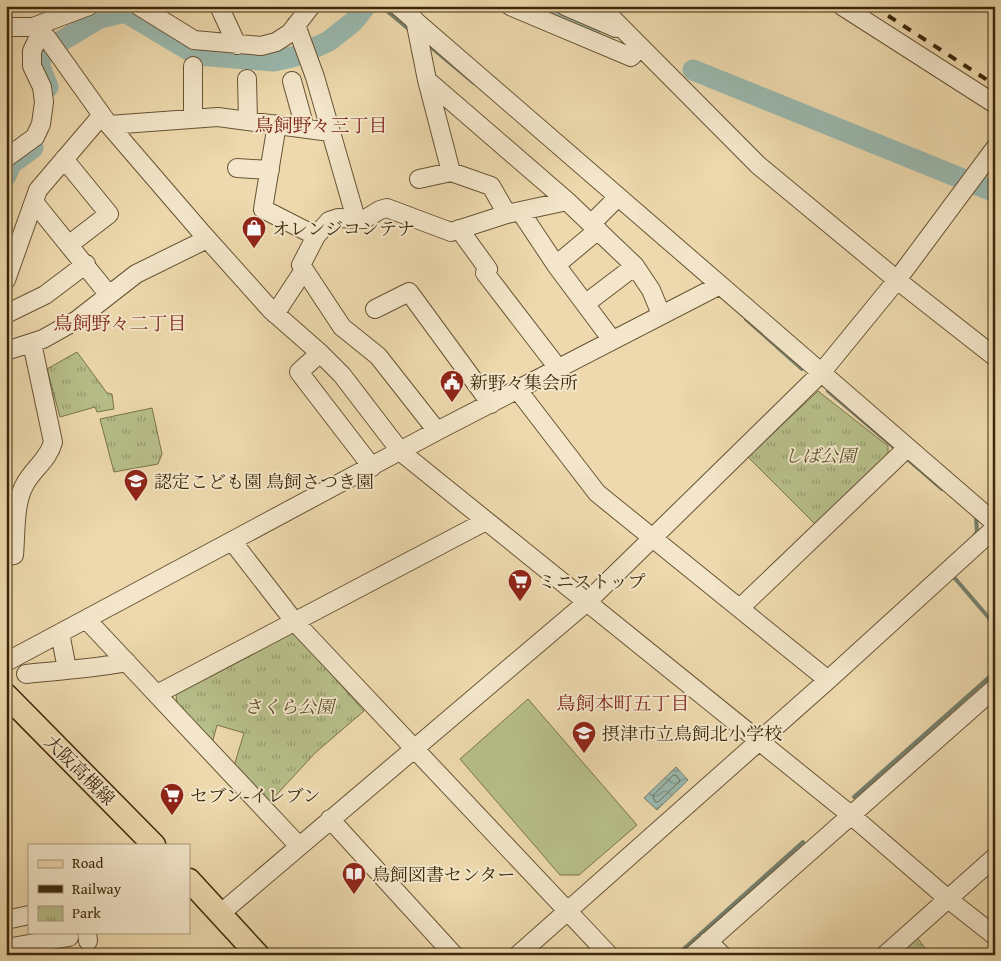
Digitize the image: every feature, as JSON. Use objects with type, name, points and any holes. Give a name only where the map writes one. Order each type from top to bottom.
[{"type":"main road","name":"大阪高槻線","points":[[6,695],[153,844]]},
{"type":"main road","points":[[190,881],[258,955]]},
{"type":"street","points":[[6,28],[40,32],[89,6]]},
{"type":"street","points":[[139,6],[194,40],[261,46],[276,42],[290,33],[311,6]]},
{"type":"street","points":[[219,6],[237,45]]},
{"type":"street","points":[[398,6],[418,31],[618,197],[995,523]]},
{"type":"street","points":[[510,6],[631,57],[641,47]]},
{"type":"street","points":[[566,6],[626,32]]},
{"type":"street","points":[[600,6],[758,165],[897,280],[995,357]]},
{"type":"street","points":[[842,6],[995,104]]},
{"type":"street","points":[[296,25],[306,52],[356,219]]},
{"type":"street","points":[[418,31],[427,80],[450,172]]},
{"type":"street","points":[[40,32],[106,120],[207,239],[275,314],[342,375],[400,452],[852,816],[948,899],[995,936]]},
{"type":"street","points":[[6,158],[36,137],[41,124],[44,102],[42,87],[32,66],[32,51],[40,32]]},
{"type":"street","points":[[192,66],[193,119]]},
{"type":"street","points":[[247,78],[248,121]]},
{"type":"street","points":[[427,80],[567,200],[635,266],[651,290],[661,314]]},
{"type":"street","points":[[292,81],[306,128]]},
{"type":"street","points":[[6,280],[38,190],[64,159],[106,120],[218,117],[330,132]]},
{"type":"street","points":[[277,124],[264,209],[316,236]]},
{"type":"street","points":[[221,913],[587,602],[821,373],[897,280],[995,148]]},
{"type":"street","points":[[64,159],[110,214],[70,244]]},
{"type":"street","points":[[237,168],[270,170]]},
{"type":"street","points":[[419,179],[450,172],[491,186],[556,265],[612,340]]},
{"type":"street","points":[[556,265],[595,227],[618,197]]},
{"type":"street","points":[[437,431],[378,356],[342,327],[304,270],[301,265],[316,236],[329,221],[338,218],[365,220],[380,210],[387,208],[451,232],[513,213],[567,200]]},
{"type":"street","points":[[34,202],[70,244],[109,295]]},
{"type":"street","points":[[459,229],[488,269],[485,273],[558,368]]},
{"type":"street","points":[[6,351],[32,343],[77,320],[136,274],[207,239]]},
{"type":"street","points":[[6,314],[46,294],[86,264]]},
{"type":"street","points":[[584,304],[635,266]]},
{"type":"street","points":[[275,314],[304,270]]},
{"type":"street","points":[[6,662],[437,431],[720,285]]},
{"type":"street","points":[[375,309],[409,292],[491,404]]},
{"type":"street","points":[[6,556],[14,554],[20,497],[25,484],[51,451],[53,442],[32,343]]},
{"type":"street","points":[[320,353],[298,372],[372,467]]},
{"type":"street","points":[[517,389],[597,493],[654,537],[828,680]]},
{"type":"street","points":[[740,608],[907,448]]},
{"type":"street","points":[[156,694],[486,521]]},
{"type":"street","points":[[518,955],[828,680],[995,528]]},
{"type":"street","points":[[232,540],[294,622],[609,955]]},
{"type":"street","points":[[86,619],[299,846]]},
{"type":"street","points":[[60,633],[67,669]]},
{"type":"street","points":[[26,674],[67,669],[92,669],[126,662]]},
{"type":"street","points":[[693,955],[995,688]]},
{"type":"street","points":[[330,819],[454,955]]},
{"type":"street","points":[[885,955],[995,857]]},
{"type":"street","points":[[6,920],[28,915]]},
{"type":"street","points":[[6,948],[69,937]]},
{"type":"street","points":[[708,941],[722,955]]},
{"type":"green space","points":[[77,352],[107,393],[112,394],[114,409],[97,412],[95,407],[60,417],[47,369]]},
{"type":"green space","name":"しば公園","points":[[818,391],[888,446],[888,455],[816,525],[748,457]]},
{"type":"green space","points":[[152,408],[162,454],[158,464],[114,472],[100,419]]},
{"type":"green space","name":"さくら公園","points":[[291,633],[299,638],[364,711],[315,753],[269,803],[234,766],[244,733],[217,725],[212,744],[188,720],[178,706],[176,699],[177,692]]},
{"type":"green space","points":[[528,699],[637,825],[579,875],[560,875],[460,759]]},
{"type":"green space","points":[[916,936],[930,955],[895,955]]},
{"type":"water","points":[[676,767],[688,780],[657,810],[644,798]]},
{"type":"waterway","points":[[48,87],[40,67],[41,53],[100,18],[125,12],[197,55],[274,61],[296,56],[329,41],[353,22],[366,6]]},
{"type":"waterway","points":[[381,6],[411,31]]},
{"type":"waterway","points":[[539,6],[591,27]]},
{"type":"waterway","points":[[426,43],[474,83]]},
{"type":"waterway","points":[[693,70],[995,192]]},
{"type":"waterway","points":[[6,176],[11,164],[33,148]]},
{"type":"waterway","points":[[746,319],[802,369]]},
{"type":"waterway","points":[[828,391],[897,450]]},
{"type":"waterway","points":[[904,456],[942,489]]},
{"type":"waterway","points":[[974,536],[977,532],[976,518]]},
{"type":"waterway","points":[[953,576],[995,625]]},
{"type":"waterway","points":[[854,797],[995,672]]},
{"type":"waterway","points":[[677,955],[803,842]]},
{"type":"railway","points":[[873,6],[995,85]]},
{"type":"place","name":"オレンジコンテナ","points":[[254,249]]},
{"type":"place","name":"新野々集会所","points":[[452,403]]},
{"type":"place","name":"認定こども園 鳥飼さつき園","points":[[136,502]]},
{"type":"place","name":"ミニストップ","points":[[520,602]]},
{"type":"place","name":"摂津市立鳥飼北小学校","points":[[584,754]]},
{"type":"place","name":"セブン-イレブン","points":[[172,816]]},
{"type":"place","name":"鳥飼図書センター","points":[[354,895]]},
{"type":"district","name":"鳥飼野々三丁目","points":[[321,125]]},
{"type":"district","name":"鳥飼野々二丁目","points":[[120,323]]},
{"type":"district","name":"鳥飼本町五丁目","points":[[623,703]]}]
